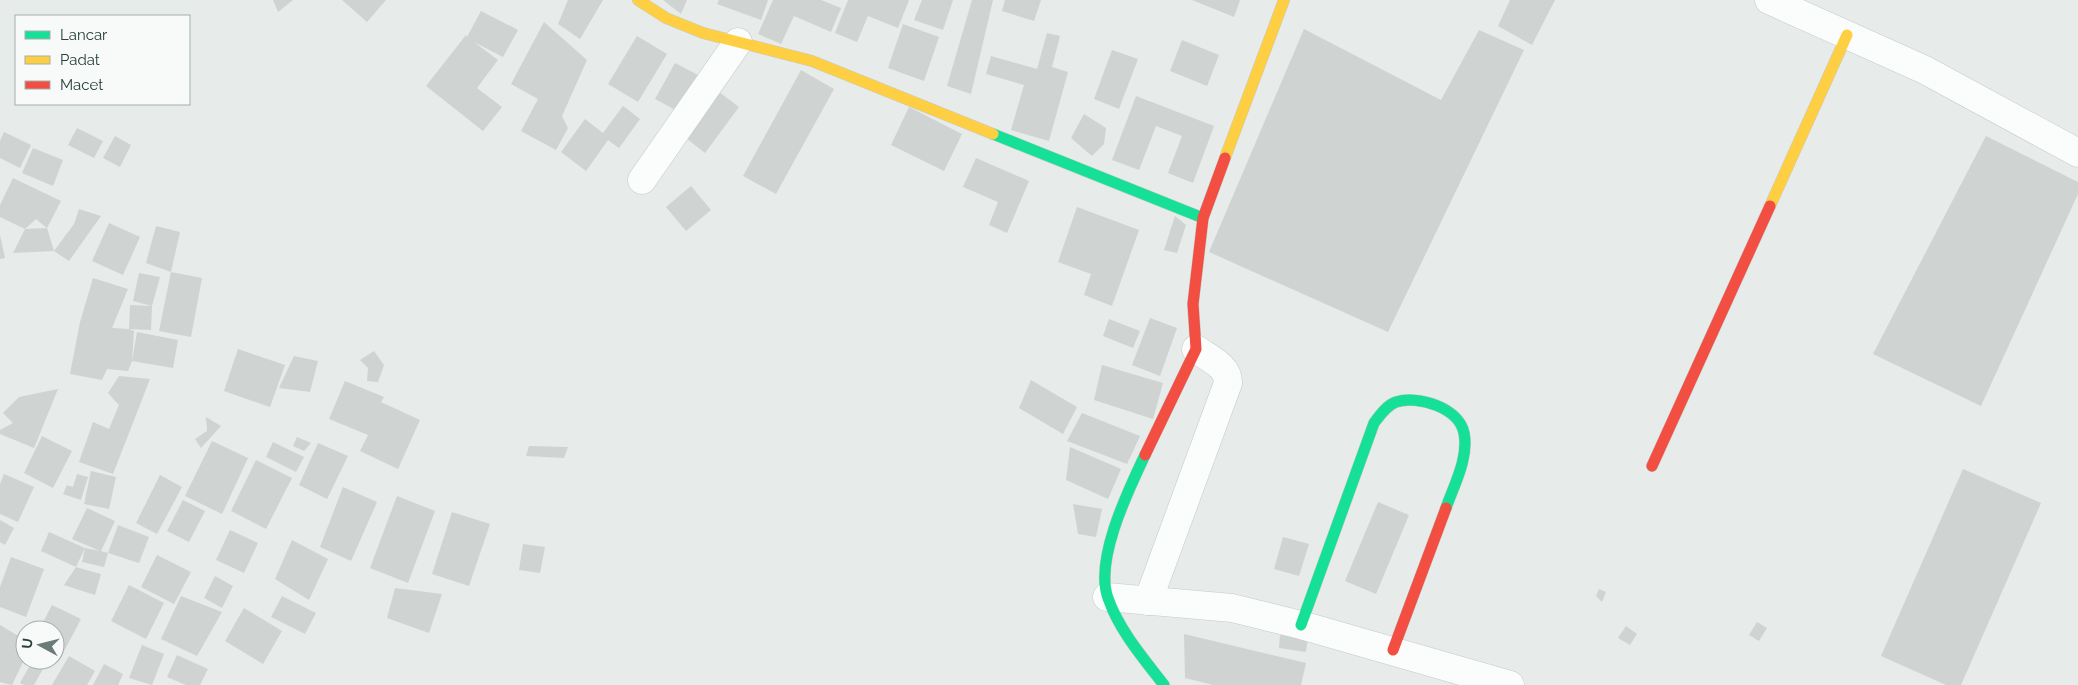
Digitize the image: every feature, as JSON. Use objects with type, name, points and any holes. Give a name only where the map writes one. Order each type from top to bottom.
[{"type":"street","points":[[638,0],[666,18],[702,32],[812,61],[1203,218]]},
{"type":"street","points":[[1164,685],[1132,644],[1107,597],[1105,578],[1109,548],[1121,505],[1196,349],[1193,304],[1203,218],[1284,0]]},
{"type":"street","points":[[1769,0],[1925,70],[2078,153]]},
{"type":"street","points":[[1652,466],[1847,36]]},
{"type":"street","points":[[642,180],[738,42]]},
{"type":"street","points":[[1148,601],[1228,383],[1229,375],[1224,369],[1196,349]]},
{"type":"street","points":[[1301,625],[1374,423],[1385,409],[1397,402],[1418,402],[1441,407],[1454,414],[1463,427],[1466,446],[1461,466],[1393,650]]},
{"type":"street","points":[[1107,597],[1232,608],[1393,650],[1448,676],[1510,685]]},
{"type":"building","points":[[273,0],[293,0],[278,12]]},
{"type":"building","points":[[342,0],[386,0],[367,22]]},
{"type":"building","points":[[568,0],[603,0],[580,39],[558,24]]},
{"type":"building","points":[[663,0],[687,0],[681,14]]},
{"type":"building","points":[[719,0],[768,0],[761,20],[717,4]]},
{"type":"building","points":[[773,0],[821,0],[841,8],[831,32],[794,16],[781,44],[758,34]]},
{"type":"building","points":[[848,0],[909,0],[898,28],[868,16],[857,42],[835,33]]},
{"type":"building","points":[[922,0],[953,0],[943,30],[914,20]]},
{"type":"building","points":[[972,0],[993,0],[971,94],[947,86]]},
{"type":"building","points":[[1005,0],[1041,0],[1034,21],[1002,11]]},
{"type":"building","points":[[1192,0],[1240,0],[1234,17]]},
{"type":"building","points":[[1510,0],[1555,0],[1532,45],[1498,26]]},
{"type":"building","points":[[481,11],[518,30],[503,57],[474,42],[498,60],[477,88],[502,107],[483,131],[426,86],[466,35],[467,37]]},
{"type":"building","points":[[544,22],[587,60],[562,116],[568,128],[556,150],[521,131],[538,99],[511,84]]},
{"type":"building","points":[[903,24],[939,37],[924,81],[888,68]]},
{"type":"building","points":[[1304,29],[1441,100],[1479,30],[1524,50],[1388,332],[1209,252]]},
{"type":"building","points":[[1047,33],[1060,36],[1052,67],[1068,72],[1049,141],[1011,130],[1024,85],[986,74],[991,56],[1037,69]]},
{"type":"building","points":[[637,36],[667,54],[638,102],[608,84]]},
{"type":"building","points":[[1182,40],[1219,55],[1207,86],[1170,71]]},
{"type":"building","points":[[1112,50],[1138,59],[1119,109],[1094,99]]},
{"type":"building","points":[[675,63],[704,78],[685,115],[655,99]]},
{"type":"building","points":[[801,70],[834,89],[776,194],[743,176]]},
{"type":"building","points":[[711,86],[739,107],[705,153],[677,131]]},
{"type":"building","points":[[1136,96],[1214,126],[1193,183],[1168,173],[1182,136],[1156,126],[1139,170],[1112,160]]},
{"type":"building","points":[[623,106],[640,119],[619,148],[608,140],[586,171],[561,152],[585,119],[603,133]]},
{"type":"building","points":[[909,107],[962,134],[944,171],[891,145]]},
{"type":"building","points":[[1084,114],[1106,128],[1104,144],[1092,156],[1071,138]]},
{"type":"building","points":[[77,128],[103,141],[94,158],[68,145]]},
{"type":"building","points":[[4,132],[31,145],[20,168],[0,158],[0,141]]},
{"type":"building","points":[[115,136],[131,145],[120,167],[103,158]]},
{"type":"building","points":[[1986,136],[2078,182],[2078,194],[1981,406],[1873,354]]},
{"type":"building","points":[[33,148],[63,160],[53,186],[22,173]]},
{"type":"building","points":[[976,158],[1029,181],[1007,233],[989,225],[998,202],[963,187]]},
{"type":"building","points":[[13,178],[61,201],[47,228],[36,219],[25,229],[0,217],[0,205]]},
{"type":"building","points":[[691,186],[711,210],[686,231],[666,207]]},
{"type":"building","points":[[1077,207],[1139,230],[1112,306],[1084,295],[1091,274],[1058,262]]},
{"type":"building","points":[[79,209],[101,216],[69,261],[54,251],[74,224]]},
{"type":"building","points":[[1175,216],[1186,225],[1177,253],[1164,250]]},
{"type":"building","points":[[109,223],[140,237],[123,275],[92,261]]},
{"type":"building","points":[[156,226],[180,232],[171,272],[146,263]]},
{"type":"building","points":[[47,228],[54,251],[13,253],[25,229]]},
{"type":"building","points":[[0,235],[5,258],[0,259]]},
{"type":"building","points":[[171,272],[202,278],[191,337],[159,331]]},
{"type":"building","points":[[139,273],[160,277],[152,306],[133,301]]},
{"type":"building","points":[[93,278],[128,289],[112,328],[134,331],[132,361],[128,371],[107,369],[102,380],[70,374],[80,322]]},
{"type":"building","points":[[130,305],[152,306],[151,330],[129,329]]},
{"type":"building","points":[[1150,318],[1177,328],[1160,376],[1132,365]]},
{"type":"building","points":[[1109,319],[1140,331],[1133,348],[1103,336]]},
{"type":"building","points":[[137,332],[178,340],[173,368],[132,361]]},
{"type":"building","points":[[238,349],[285,365],[270,407],[224,391]]},
{"type":"building","points":[[374,351],[384,365],[378,382],[367,381],[368,368],[360,360]]},
{"type":"building","points":[[294,356],[318,361],[310,392],[279,388]]},
{"type":"building","points":[[1102,365],[1163,383],[1153,419],[1094,400]]},
{"type":"building","points":[[119,376],[150,379],[113,474],[79,462],[93,422],[109,429],[119,405],[108,393]]},
{"type":"building","points":[[1031,380],[1077,407],[1063,434],[1019,408]]},
{"type":"building","points":[[345,381],[384,397],[381,402],[420,420],[398,469],[360,451],[368,435],[329,419]]},
{"type":"building","points":[[58,389],[34,448],[0,434],[0,430],[13,423],[3,413],[19,397]]},
{"type":"building","points":[[1082,413],[1140,436],[1127,464],[1067,441]]},
{"type":"building","points":[[206,417],[221,426],[201,448],[195,439],[207,431]]},
{"type":"building","points":[[42,436],[72,451],[53,488],[24,473]]},
{"type":"building","points":[[297,437],[311,443],[304,451],[293,446]]},
{"type":"building","points":[[212,441],[248,458],[222,514],[185,496]]},
{"type":"building","points":[[273,442],[304,457],[296,472],[266,457]]},
{"type":"building","points":[[318,443],[348,456],[327,499],[299,485]]},
{"type":"building","points":[[529,446],[568,447],[564,458],[526,456]]},
{"type":"building","points":[[1070,447],[1121,469],[1108,499],[1066,480]]},
{"type":"building","points":[[256,460],[292,478],[266,529],[231,511]]},
{"type":"building","points":[[1963,469],[2041,503],[1961,685],[1946,685],[1881,656]]},
{"type":"building","points":[[91,471],[116,477],[109,509],[84,504]]},
{"type":"building","points":[[4,474],[34,487],[18,522],[0,514],[0,484]]},
{"type":"building","points":[[77,474],[88,477],[81,500],[63,494],[67,485],[73,487]]},
{"type":"building","points":[[160,475],[182,487],[157,534],[136,523]]},
{"type":"building","points":[[343,487],[377,502],[351,561],[320,547]]},
{"type":"building","points":[[397,496],[435,511],[408,583],[370,568]]},
{"type":"building","points":[[183,500],[205,511],[189,542],[167,531]]},
{"type":"building","points":[[1378,502],[1409,515],[1376,594],[1345,581]]},
{"type":"building","points":[[1073,504],[1102,509],[1096,537],[1078,534]]},
{"type":"building","points":[[87,508],[115,521],[101,551],[108,553],[104,567],[82,562],[85,548],[100,551],[72,539]]},
{"type":"building","points":[[452,512],[490,524],[469,586],[432,574]]},
{"type":"building","points":[[0,520],[14,528],[5,545],[0,542]]},
{"type":"building","points":[[118,525],[149,537],[139,563],[108,553]]},
{"type":"building","points":[[230,530],[258,543],[244,573],[216,560]]},
{"type":"building","points":[[49,532],[85,548],[76,567],[41,551]]},
{"type":"building","points":[[1283,537],[1309,544],[1299,576],[1274,569]]},
{"type":"building","points":[[292,540],[328,559],[309,600],[275,579]]},
{"type":"building","points":[[523,544],[545,547],[540,573],[519,570]]},
{"type":"building","points":[[157,555],[191,572],[174,604],[141,587]]},
{"type":"building","points":[[11,557],[44,569],[26,617],[0,607],[0,587]]},
{"type":"building","points":[[76,567],[101,574],[95,595],[64,585]]},
{"type":"building","points":[[215,576],[233,586],[222,608],[204,598]]},
{"type":"building","points":[[129,585],[164,603],[146,639],[111,621]]},
{"type":"building","points":[[395,588],[442,594],[429,633],[387,618]]},
{"type":"building","points":[[1599,589],[1606,592],[1602,602],[1596,596]]},
{"type":"building","points":[[181,596],[222,612],[197,656],[161,639]]},
{"type":"building","points":[[282,596],[316,613],[305,634],[271,617]]},
{"type":"building","points":[[52,605],[81,619],[65,649],[65,620],[44,620]]},
{"type":"building","points":[[244,608],[282,631],[263,664],[225,641]]},
{"type":"building","points":[[1757,622],[1767,628],[1759,641],[1749,635]]},
{"type":"building","points":[[0,625],[15,634],[15,670],[19,670],[12,685],[0,682]]},
{"type":"building","points":[[1626,626],[1637,634],[1630,645],[1618,638]]},
{"type":"building","points":[[1184,634],[1306,663],[1301,685],[1213,685],[1185,678]]},
{"type":"building","points":[[1280,635],[1308,638],[1306,652],[1279,648]]},
{"type":"building","points":[[142,645],[164,654],[152,685],[129,678]]},
{"type":"building","points":[[177,655],[208,669],[200,685],[186,685],[167,677]]},
{"type":"building","points":[[69,656],[95,671],[87,685],[52,685],[61,670],[65,670],[65,663]]},
{"type":"building","points":[[104,664],[123,674],[118,685],[93,685]]},
{"type":"building","points":[[27,670],[42,670],[34,685],[20,683]]},
{"type":"traffic: fast","points":[[993,134],[1203,218]]},
{"type":"traffic: fast","points":[[1301,625],[1374,423],[1393,403],[1405,400],[1426,402],[1446,410],[1461,424],[1465,442],[1463,462],[1446,508]]},
{"type":"traffic: fast","points":[[1145,455],[1130,486],[1115,525],[1109,545],[1105,582],[1108,598],[1118,621],[1164,685]]},
{"type":"traffic: slow","points":[[638,0],[666,18],[703,33],[812,61],[993,134]]},
{"type":"traffic: slow","points":[[1225,158],[1284,0]]},
{"type":"traffic: slow","points":[[1770,206],[1847,35]]},
{"type":"traffic: jam","points":[[1145,455],[1196,349],[1193,304],[1203,218],[1225,158]]},
{"type":"traffic: jam","points":[[1652,466],[1770,206]]},
{"type":"traffic: jam","points":[[1393,650],[1446,508]]}]
